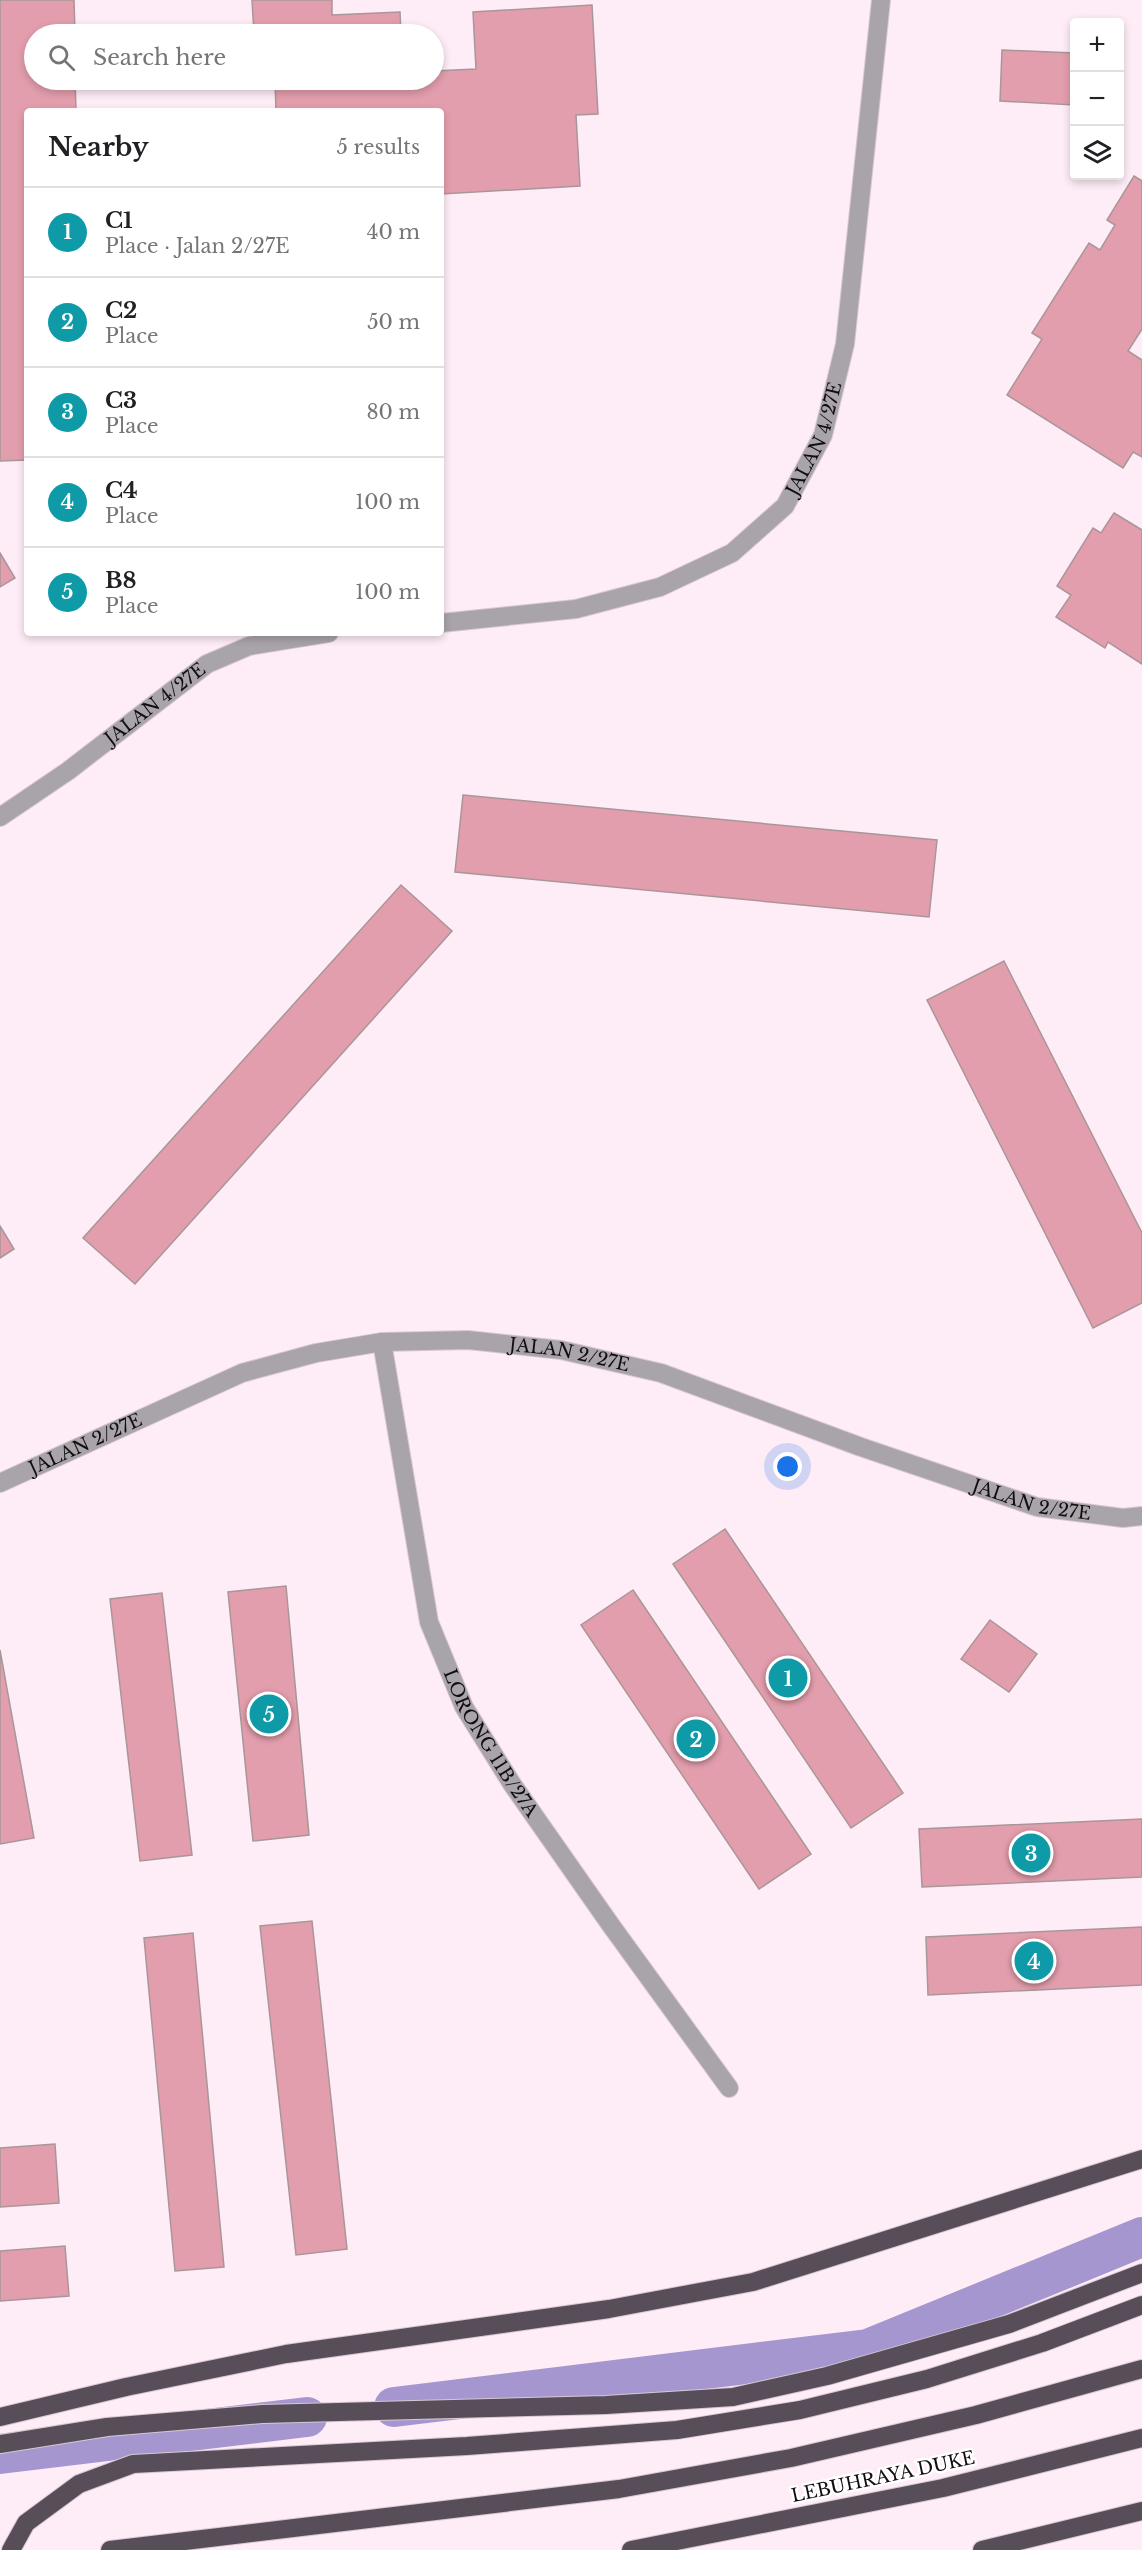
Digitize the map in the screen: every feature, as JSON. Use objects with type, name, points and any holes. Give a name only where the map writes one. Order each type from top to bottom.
[{"type":"highway","points":[[0,2417],[126,2387],[286,2355],[609,2309],[753,2282],[1142,2159]]},
{"type":"highway","points":[[0,2444],[107,2427],[262,2414],[606,2405],[733,2397],[827,2376],[1009,2324],[1142,2273]]},
{"type":"highway","points":[[11,2550],[26,2523],[79,2484],[133,2464],[466,2446],[688,2428],[800,2410],[927,2379],[1042,2343],[1142,2305]]},
{"type":"highway","points":[[110,2550],[619,2489],[791,2458],[976,2415],[1142,2369]]},
{"type":"highway","name":"LEBUHRAYA DUKE","points":[[631,2550],[944,2488],[1142,2438]]},
{"type":"highway","points":[[982,2550],[1142,2511]]},
{"type":"street","name":"JALAN 4/27E","points":[[444,622],[576,609],[660,587],[732,553],[785,506],[823,435],[845,344],[881,0]]},
{"type":"street","name":"JALAN 4/27E","points":[[0,817],[68,771],[207,664],[249,646],[311,636]]},
{"type":"street","name":"JALAN 2/27E","points":[[0,1483],[242,1372],[316,1353],[382,1342],[468,1340],[561,1350],[650,1371],[861,1448],[1037,1507],[1123,1518],[1142,1516]]},
{"type":"street","name":"LORONG 11B/27A","points":[[382,1342],[429,1622],[464,1707],[512,1784],[603,1915],[729,2088]]},
{"type":"building","points":[[0,0],[74,0],[75,24],[24,24],[24,90],[75,90],[76,108],[24,108],[24,460],[0,461]]},
{"type":"building","points":[[252,0],[332,0],[332,15],[400,12],[401,24],[253,24]]},
{"type":"building","points":[[592,5],[598,114],[576,115],[580,186],[444,194],[444,108],[276,108],[275,90],[444,90],[444,71],[476,69],[473,12]]},
{"type":"building","points":[[1002,50],[1070,53],[1070,105],[1000,101]]},
{"type":"building","points":[[1134,176],[1142,181],[1142,329],[1128,351],[1142,360],[1142,457],[1133,452],[1123,468],[1007,395],[1042,339],[1032,333],[1089,243],[1100,250],[1115,225],[1107,220]]},
{"type":"building","points":[[1114,513],[1142,530],[1142,664],[1108,642],[1105,648],[1056,617],[1071,595],[1057,586],[1093,528],[1101,533]]},
{"type":"building","points":[[0,553],[15,578],[0,587]]},
{"type":"building","points":[[463,795],[937,840],[929,917],[455,872]]},
{"type":"building","points":[[401,885],[452,931],[135,1284],[83,1238]]},
{"type":"building","points":[[1004,961],[1142,1233],[1142,1303],[1093,1328],[927,1000]]},
{"type":"building","points":[[0,1226],[14,1249],[0,1258]]},
{"type":"building","points":[[725,1529],[903,1793],[851,1828],[673,1564]]},
{"type":"building","points":[[286,1586],[309,1835],[253,1841],[228,1592]]},
{"type":"building","points":[[633,1590],[811,1854],[759,1889],[581,1625]]},
{"type":"building","points":[[162,1593],[192,1855],[140,1861],[110,1599]]},
{"type":"building","points":[[990,1620],[1037,1654],[1009,1692],[961,1659]]},
{"type":"building","points":[[0,1650],[34,1838],[0,1844]]},
{"type":"building","points":[[1142,1819],[1142,1877],[922,1887],[919,1829]]},
{"type":"building","points":[[312,1921],[347,2249],[296,2255],[260,1926]]},
{"type":"building","points":[[1142,1927],[1142,1985],[928,1995],[926,1937]]},
{"type":"building","points":[[193,1933],[224,2267],[175,2271],[144,1938]]},
{"type":"building","points":[[55,2144],[59,2203],[0,2207],[0,2148]]},
{"type":"building","points":[[65,2246],[69,2296],[0,2301],[0,2251]]},
{"type":"waterway","points":[[394,2407],[868,2349],[1142,2237]]},
{"type":"waterway","points":[[0,2454],[307,2417]]},
{"type":"place","name":"C1","points":[[788,1678]]},
{"type":"place","name":"B8","points":[[269,1714]]},
{"type":"place","name":"C2","points":[[696,1739]]},
{"type":"place","name":"C3","points":[[1031,1853]]},
{"type":"place","name":"C4","points":[[1034,1961]]}]
